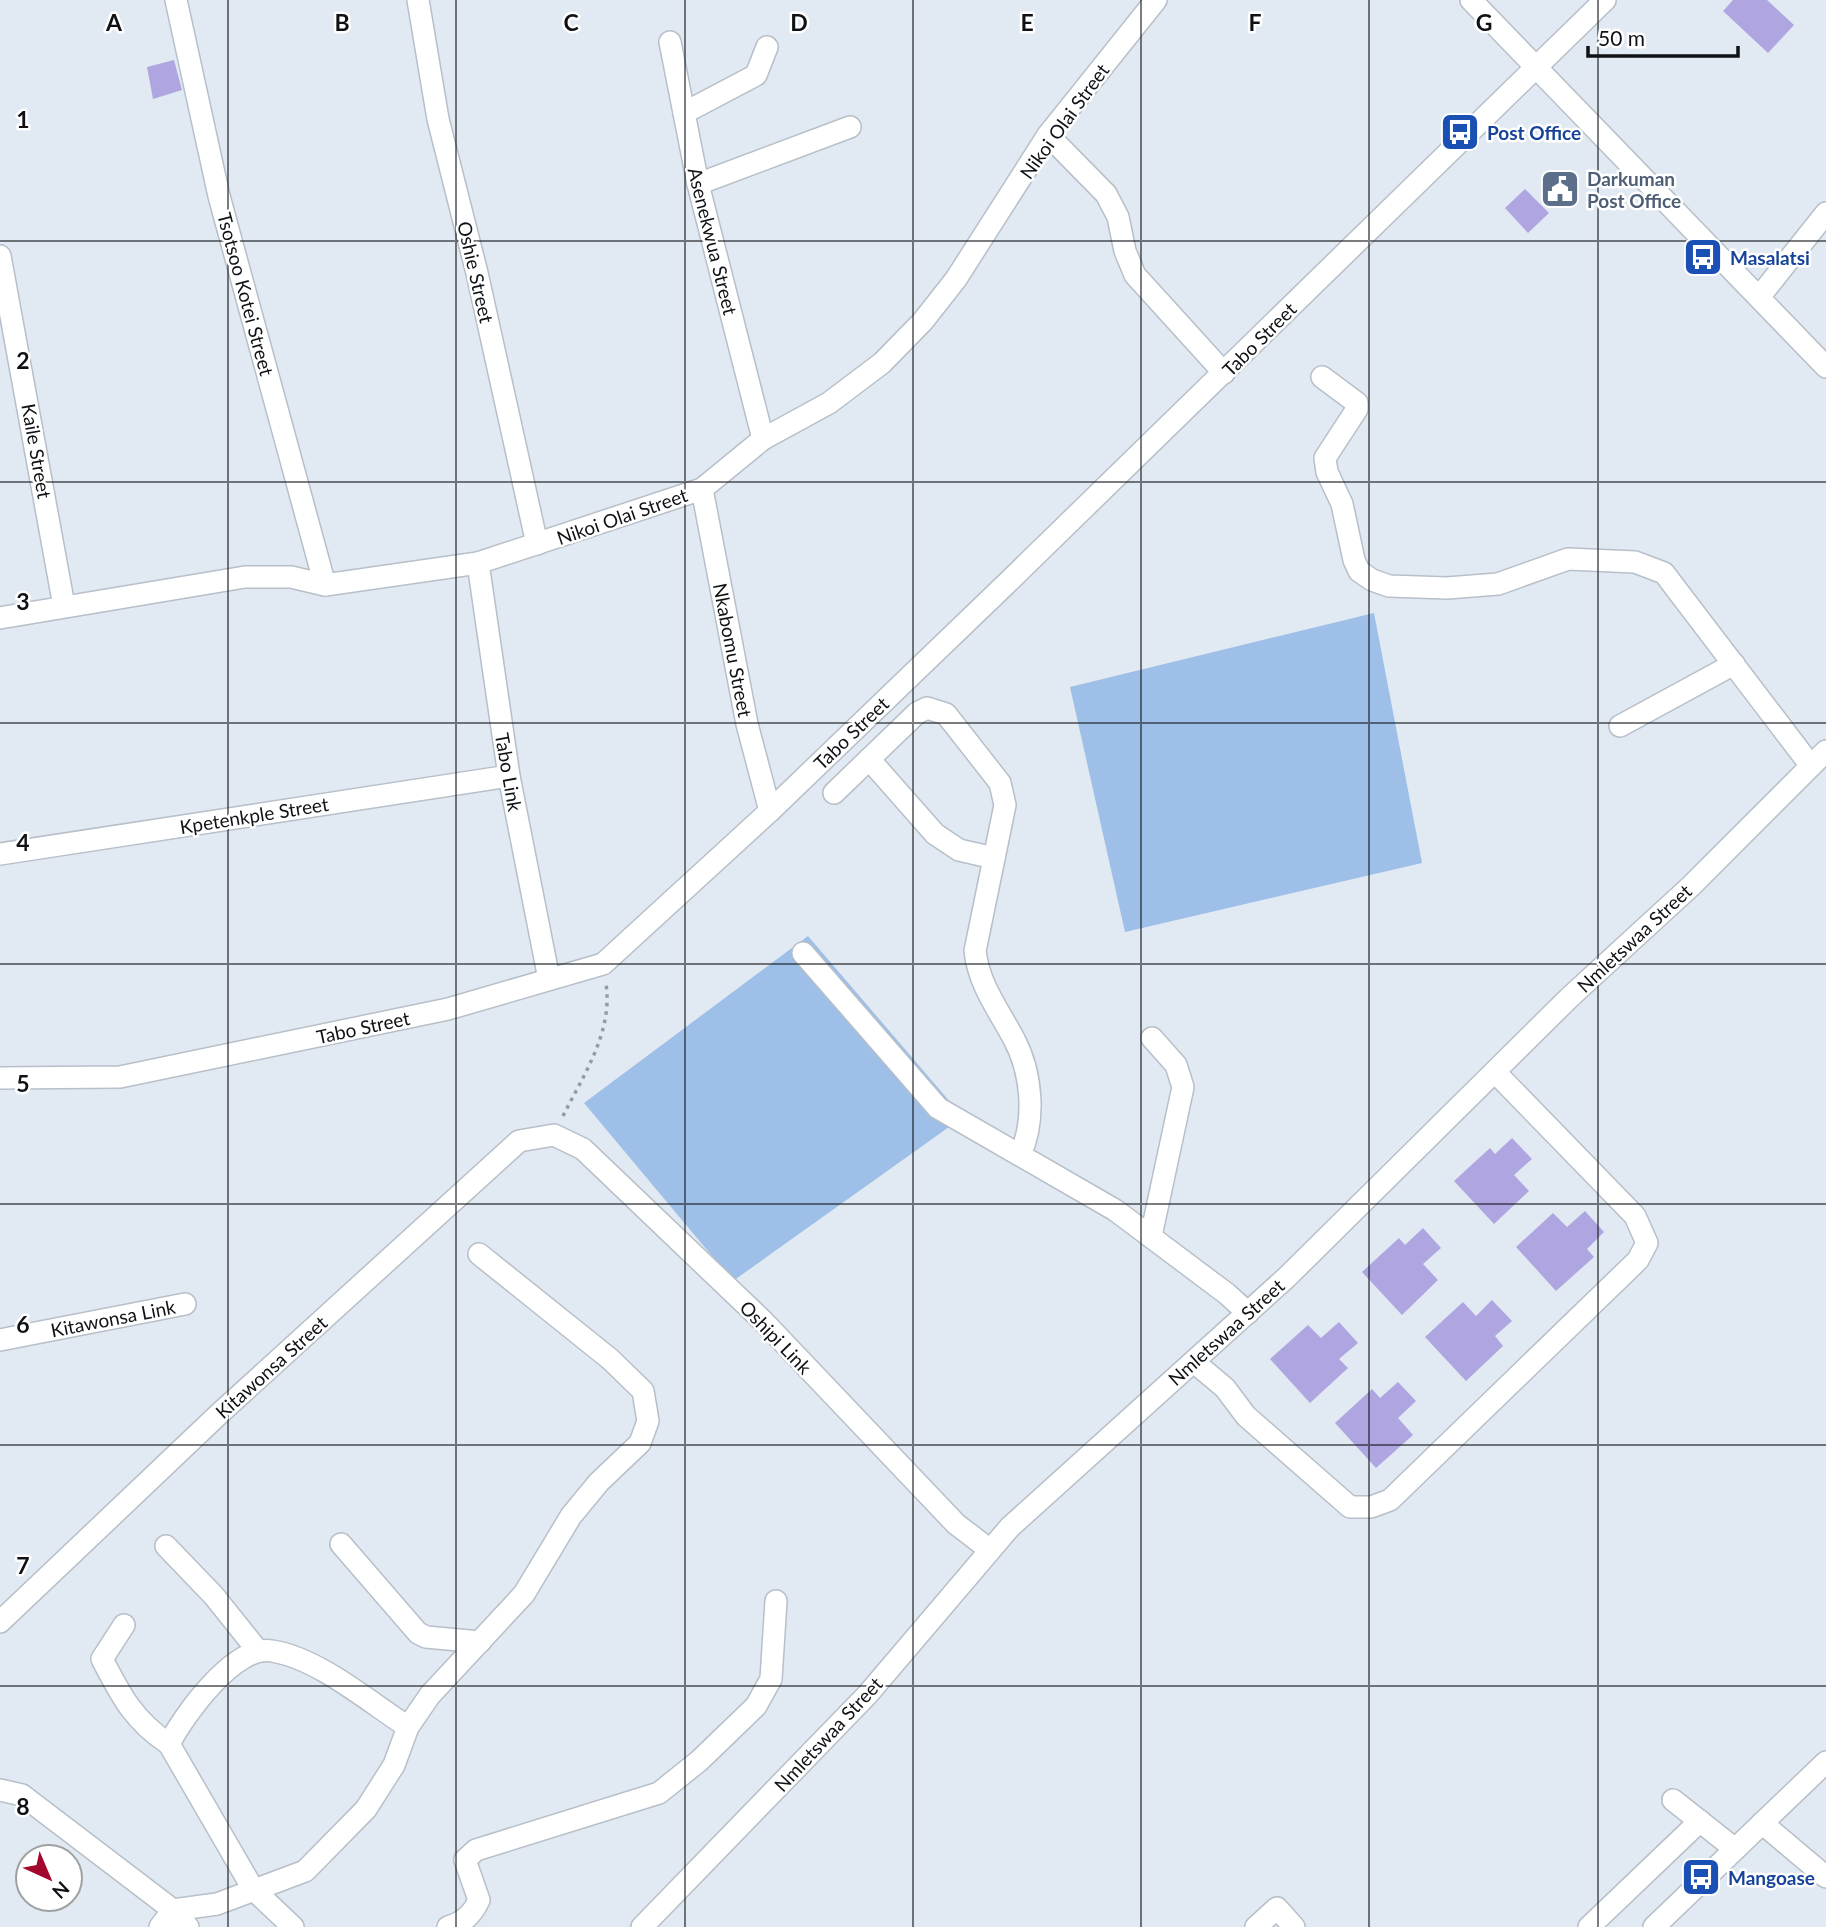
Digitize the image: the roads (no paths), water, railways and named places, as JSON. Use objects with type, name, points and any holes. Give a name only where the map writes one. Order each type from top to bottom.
[{"type":"street","name":"Tsotsoo Kotei Street","points":[[176,0],[219,196],[326,585]]},
{"type":"street","name":"Oshie Street","points":[[418,0],[438,119],[477,273],[537,544]]},
{"type":"street","name":"Nikoi Olai Street","points":[[0,618],[245,577],[291,577],[326,585],[478,563],[702,489],[763,439],[829,403],[882,363],[923,321],[956,279],[1048,135],[1156,0]]},
{"type":"street","points":[[1471,0],[1826,367]]},
{"type":"street","name":"Tabo Street","points":[[0,1078],[134,1074],[448,1009],[603,964],[770,811],[1224,373],[1605,0]]},
{"type":"street","name":"Asenekwua Street","points":[[670,42],[698,184],[763,439]]},
{"type":"street","points":[[684,113],[756,75],[767,47]]},
{"type":"street","points":[[698,184],[850,127]]},
{"type":"street","points":[[1048,135],[1106,194],[1118,217],[1125,251],[1135,275],[1224,373]]},
{"type":"street","points":[[1760,296],[1826,212]]},
{"type":"street","name":"Kaile Street","points":[[0,256],[64,606]]},
{"type":"street","points":[[1322,377],[1357,402],[1357,409],[1325,458],[1327,472],[1342,504],[1354,560],[1359,571],[1372,580],[1389,586],[1447,588],[1498,584],[1568,559],[1635,562],[1664,573],[1734,664],[1818,758]]},
{"type":"street","name":"Nkabomu Street","points":[[702,489],[742,698],[770,811]]},
{"type":"street","name":"Tabo Link","points":[[478,563],[509,776],[549,979]]},
{"type":"street","points":[[1620,726],[1734,664]]},
{"type":"street","points":[[834,793],[917,713],[934,708],[946,714],[1000,783],[1005,797],[975,950],[978,974],[1023,1058],[1031,1110],[1027,1140],[1020,1155]]},
{"type":"street","name":"Nmletswaa Street","points":[[642,1927],[852,1712],[1010,1527],[1248,1313],[1818,758]]},
{"type":"street","points":[[869,760],[935,834],[959,850],[994,858]]},
{"type":"street","name":"Kpetenkple Street","points":[[0,854],[509,776]]},
{"type":"street","points":[[803,953],[938,1108],[1115,1210],[1227,1294],[1248,1313]]},
{"type":"street","points":[[1151,1236],[1183,1087],[1176,1065],[1152,1038]]},
{"type":"street","points":[[1194,1362],[1225,1388],[1246,1416],[1350,1507],[1371,1507],[1390,1500],[1491,1406],[1638,1260],[1647,1242],[1635,1216],[1495,1072]]},
{"type":"street","name":"Oshipi Link","points":[[554,1135],[583,1149],[762,1321],[956,1524],[990,1550]]},
{"type":"street","name":"Kitawonsa Street","points":[[0,1622],[219,1414],[519,1141],[554,1135]]},
{"type":"street","points":[[166,1919],[217,1904],[304,1871],[366,1809],[394,1765],[408,1727],[430,1695],[524,1594],[578,1508],[598,1482],[640,1443],[648,1421],[643,1391],[610,1359],[479,1254]]},
{"type":"street","name":"Kitawonsa Link","points":[[0,1340],[185,1304]]},
{"type":"street","points":[[341,1544],[418,1633],[426,1637],[480,1642]]},
{"type":"street","points":[[166,1546],[214,1596],[258,1651]]},
{"type":"street","points":[[448,1927],[460,1923],[474,1911],[479,1900],[465,1860],[476,1850],[659,1793],[699,1761],[756,1706],[771,1679],[776,1601]]},
{"type":"street","points":[[124,1625],[102,1659],[124,1701],[146,1729],[169,1744],[253,1889],[293,1927]]},
{"type":"street","points":[[169,1744],[181,1721],[216,1680],[258,1651],[271,1650],[311,1664],[408,1727]]},
{"type":"street","points":[[1654,1927],[1826,1762]]},
{"type":"street","points":[[0,1790],[22,1795],[166,1919],[188,1927]]},
{"type":"street","points":[[1673,1800],[1735,1849]]},
{"type":"street","points":[[1589,1927],[1700,1821]]},
{"type":"street","points":[[1762,1823],[1826,1877]]},
{"type":"street","points":[[1256,1927],[1277,1908],[1294,1927]]},
{"type":"place","name":"Post Office","points":[[1460,132]]},
{"type":"place","name":"Darkuman Post Office","points":[[1560,189]]},
{"type":"place","name":"Masalatsi","points":[[1703,257]]},
{"type":"place","name":"Mangoase","points":[[1701,1877]]}]
